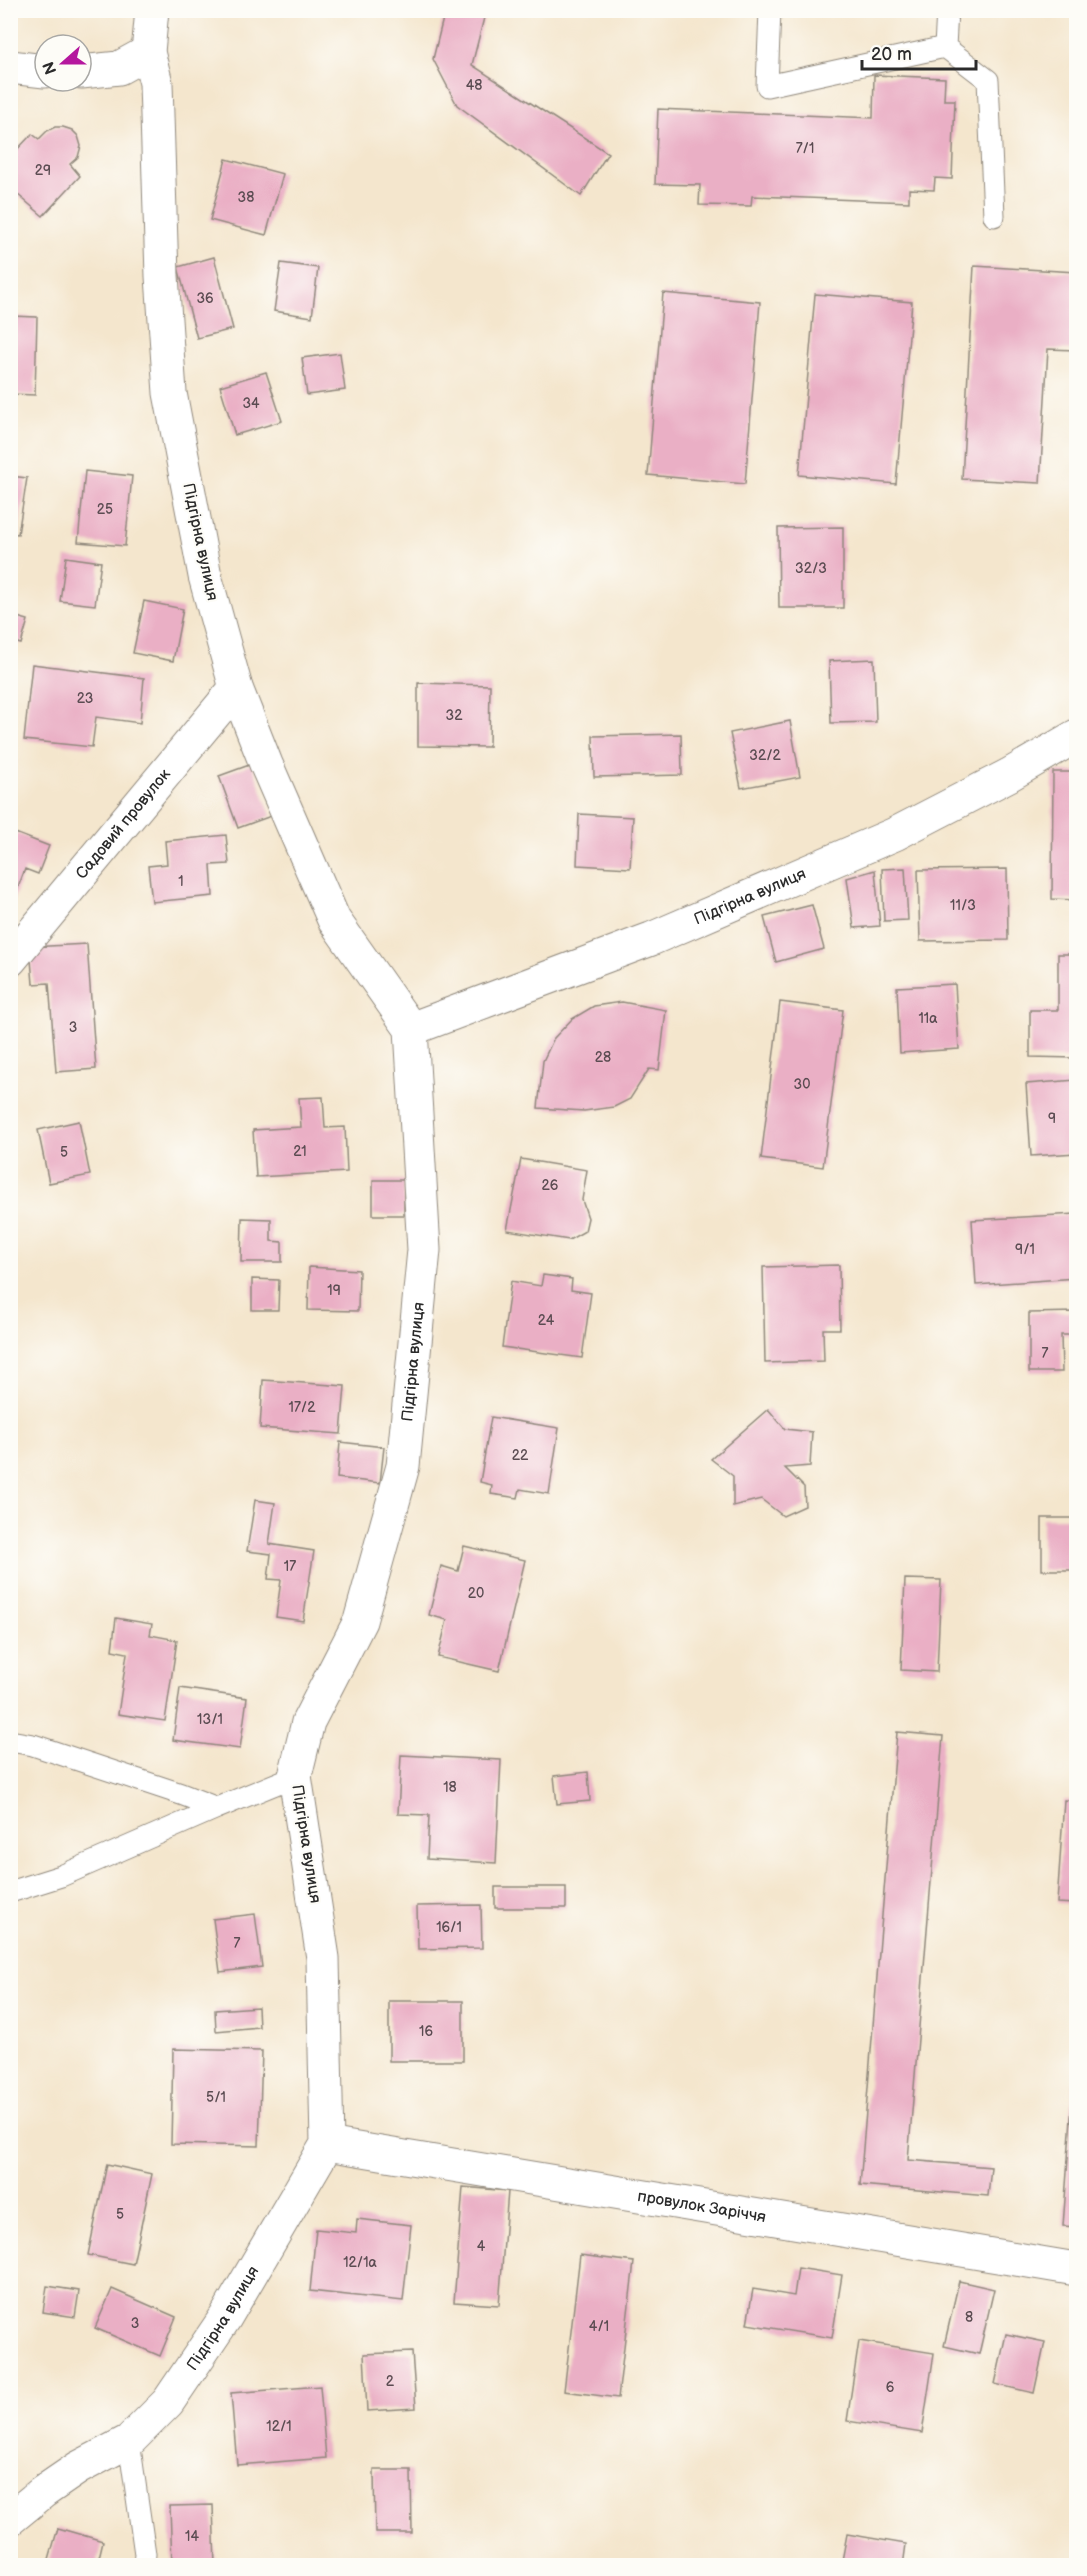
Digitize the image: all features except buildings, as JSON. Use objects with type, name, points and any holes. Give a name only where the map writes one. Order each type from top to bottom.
[{"type":"street","name":"Підгірна вулиця","points":[[10,2519],[78,2468],[129,2441],[168,2402],[225,2318],[327,2144],[323,1958],[295,1776],[308,1722],[360,1622],[403,1466],[424,1250],[411,1029],[334,920],[266,764],[236,688],[205,576],[170,393],[162,276],[156,83],[148,52],[152,10]]},
{"type":"street","points":[[93,71],[119,68],[148,52]]},
{"type":"street","points":[[10,67],[33,70]]},
{"type":"street","name":"Садовий провулок","points":[[10,960],[236,688]]},
{"type":"street","name":"Підгірна вулиця","points":[[411,1029],[651,939],[895,834],[1010,775],[1077,736]]},
{"type":"street","name":"провулок Заріччя","points":[[327,2144],[1077,2269]]},
{"type":"lane","points":[[770,10],[767,86],[945,47],[988,80],[994,216]]},
{"type":"lane","points":[[945,47],[947,10]]},
{"type":"lane","points":[[10,1741],[33,1745],[181,1794],[217,1809]]},
{"type":"lane","points":[[10,1892],[60,1876],[295,1776]]},
{"type":"lane","points":[[129,2441],[145,2554],[144,2565]]}]
